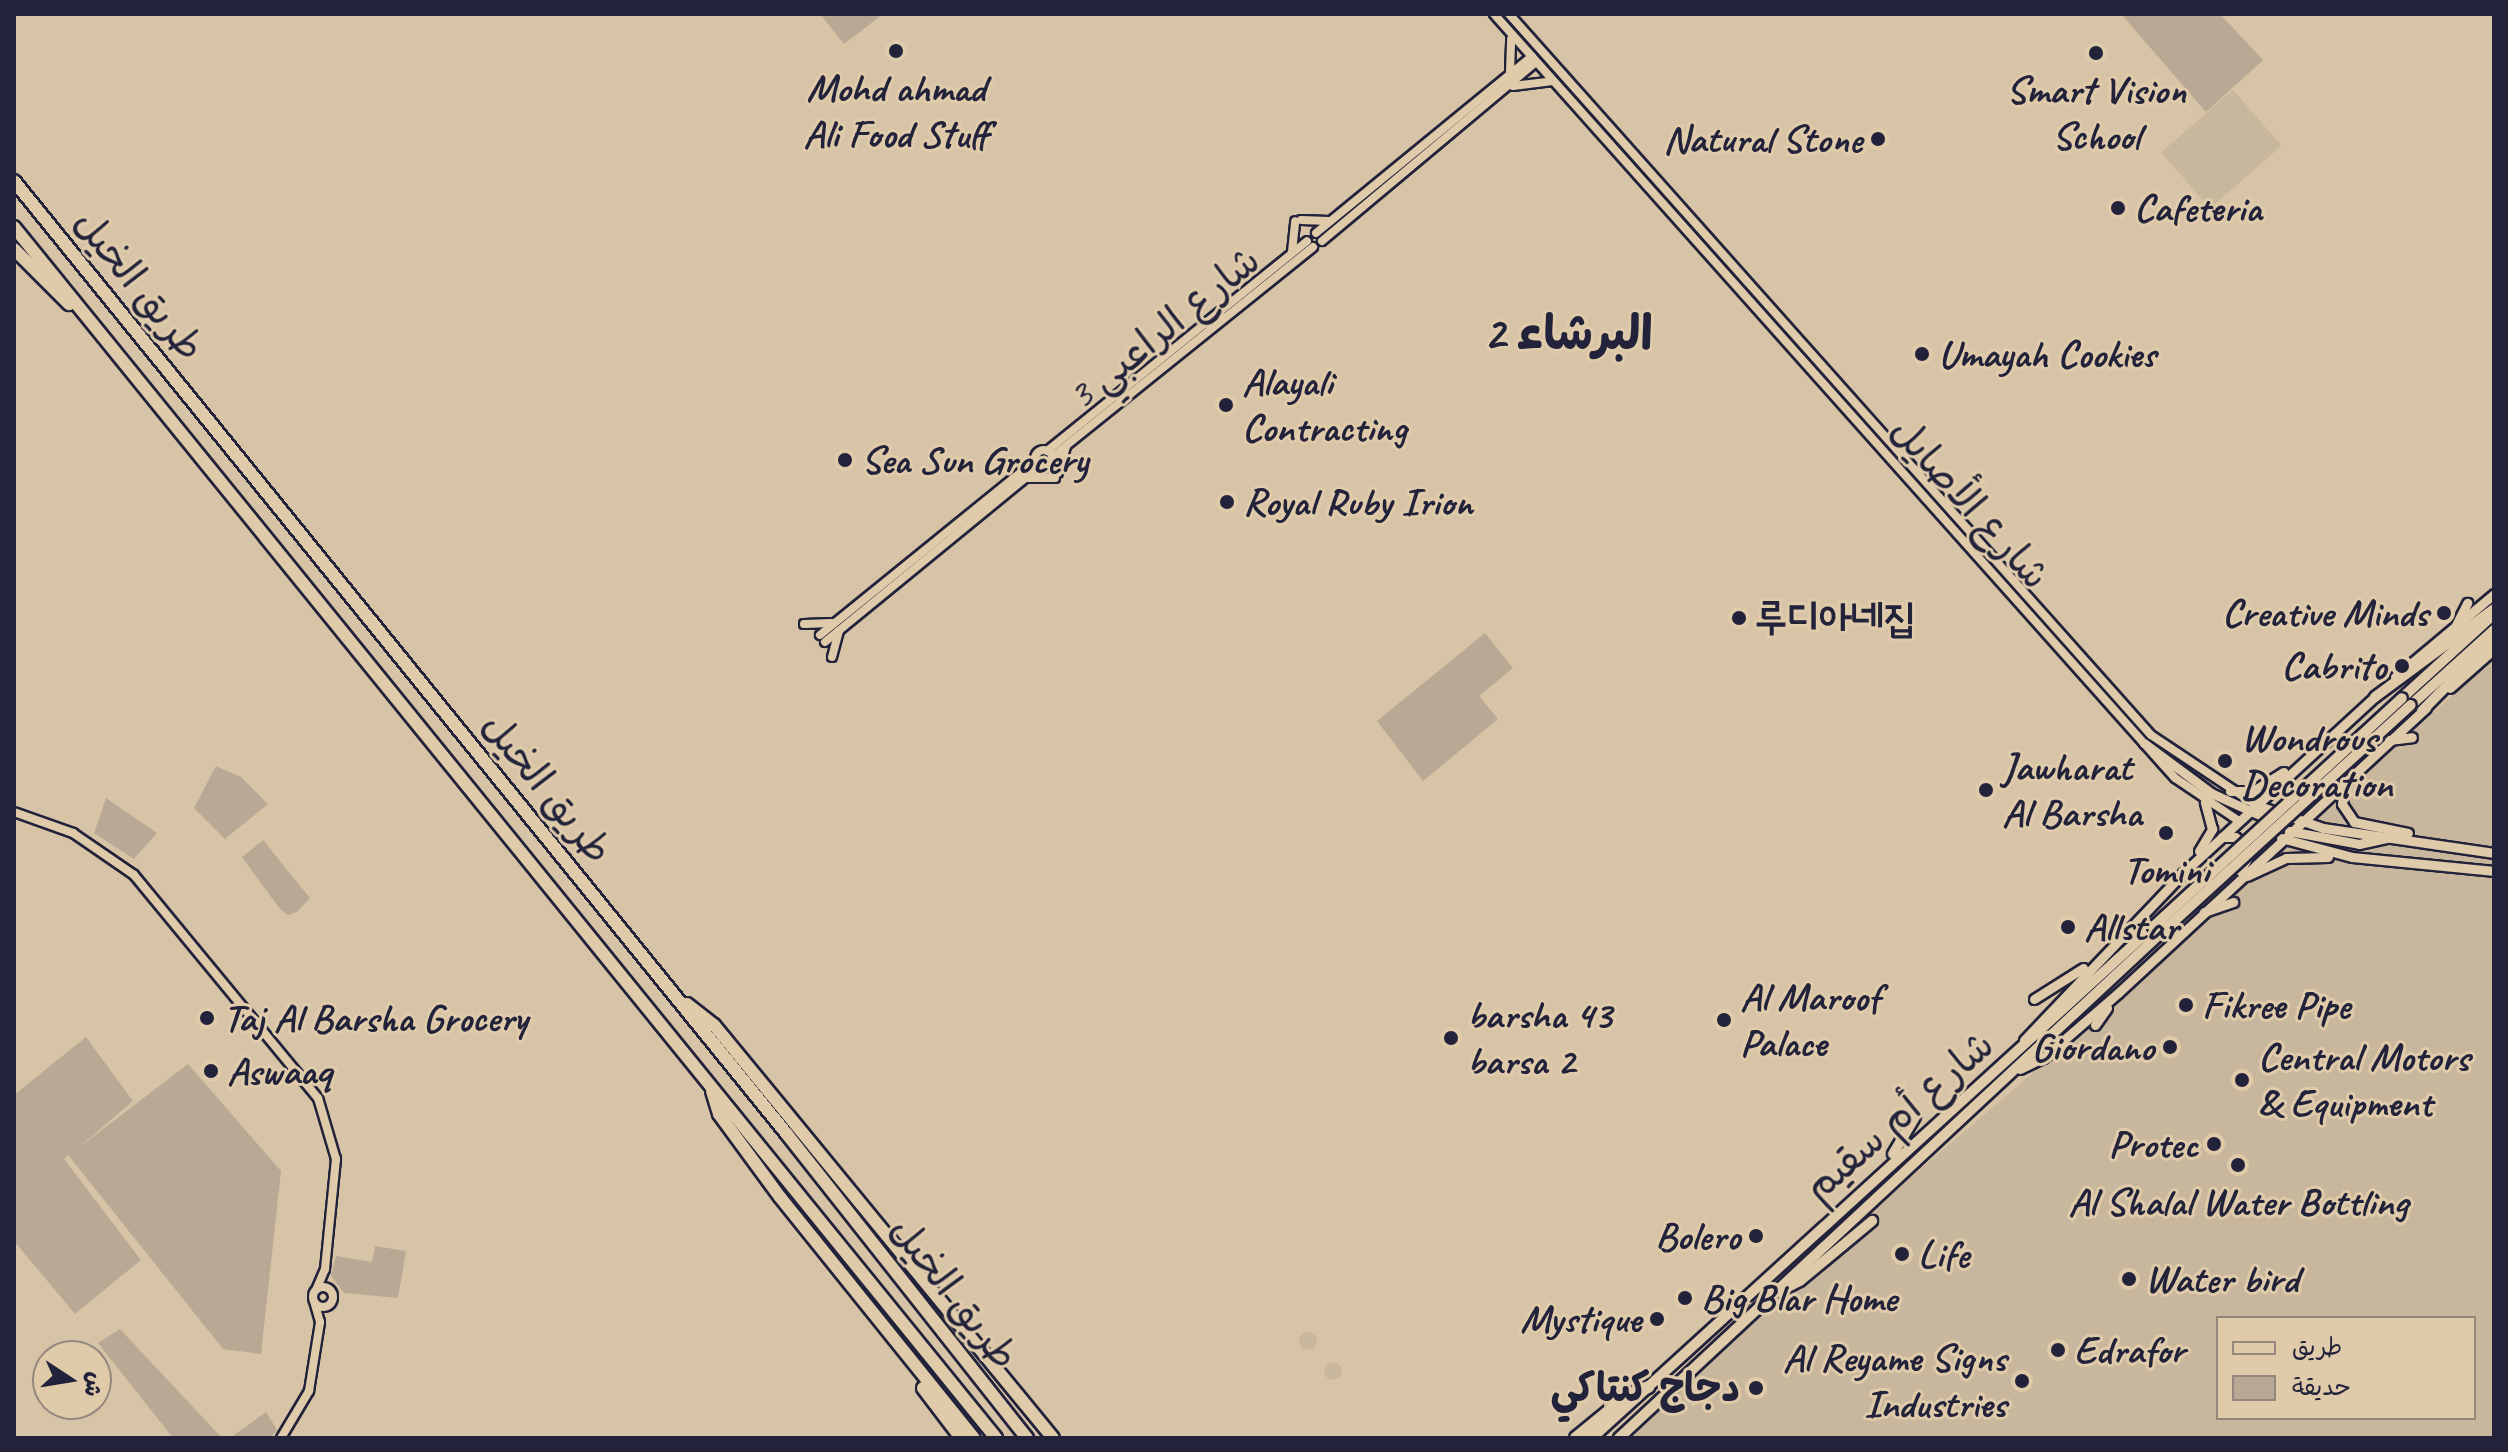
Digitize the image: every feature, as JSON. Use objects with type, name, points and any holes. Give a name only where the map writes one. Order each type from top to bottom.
[{"type":"highway","name":"طريق الخيل","points":[[14,181],[678,1000],[1027,1438]]},
{"type":"highway","name":"طريق الخيل","points":[[14,227],[996,1438]]},
{"type":"highway","points":[[14,249],[87,317]]},
{"type":"highway","points":[[678,1000],[714,1025],[1053,1438]]},
{"type":"highway","points":[[712,1089],[724,1121],[895,1342],[974,1438]]},
{"type":"highway","points":[[895,1342],[905,1364],[961,1438]]},
{"type":"highway","points":[[1576,1438],[1627,1396],[1648,1387]]},
{"type":"main road","points":[[2008,1062],[2183,873],[2375,697],[2494,594]]},
{"type":"main road","points":[[2455,628],[2467,603]]},
{"type":"main road","points":[[2375,697],[2494,612]]},
{"type":"main road","name":"شارع أم سقيم","points":[[1592,1438],[1874,1177],[2157,930],[2406,701],[2494,612]]},
{"type":"main road","name":"شارع أم سقيم","points":[[2406,701],[2494,630]]},
{"type":"main road","points":[[2422,711],[2494,638]]},
{"type":"main road","points":[[2020,1069],[2043,1058],[2118,993],[2389,740],[2494,649]]},
{"type":"main road","points":[[2389,740],[2412,737]]},
{"type":"main road","points":[[2144,743],[2198,785],[2247,813],[2300,823]]},
{"type":"main road","points":[[2230,791],[2259,788],[2305,762]]},
{"type":"main road","points":[[2347,780],[2342,804],[2354,822],[2438,842]]},
{"type":"main road","points":[[2183,873],[2211,833],[2205,802]]},
{"type":"main road","name":"شارع الأصايل","points":[[2256,805],[2300,823],[2494,853]]},
{"type":"main road","points":[[2239,821],[2359,844],[2389,837]]},
{"type":"main road","name":"شارع الأصايل","points":[[2239,821],[2283,839],[2352,857],[2494,871]]},
{"type":"main road","points":[[2222,837],[2238,839],[2253,852],[2233,885]]},
{"type":"main road","points":[[2233,885],[2286,858],[2352,857]]},
{"type":"main road","points":[[2204,912],[2233,902]]},
{"type":"main road","name":"شارع أم سقيم","points":[[1619,1438],[2020,1069],[2157,930]]},
{"type":"main road","points":[[2034,999],[2106,953]]},
{"type":"main road","points":[[2095,1025],[2118,993]]},
{"type":"main road","points":[[1874,1177],[1904,1142],[1915,1117]]},
{"type":"main road","points":[[1774,1293],[1796,1284],[1872,1221]]},
{"type":"street","name":"شارع الأصايل","points":[[1494,14],[1689,238],[2144,743],[2205,802],[2239,821]]},
{"type":"street","name":"شارع الأصايل","points":[[1509,14],[2136,714],[2175,755],[2256,805]]},
{"type":"street","points":[[1510,35],[1514,57],[1510,73]]},
{"type":"street","points":[[1319,237],[1334,219],[1510,73],[1541,53]]},
{"type":"street","points":[[1310,244],[1502,92],[1532,60]]},
{"type":"street","points":[[1502,92],[1528,81],[1552,82]]},
{"type":"street","points":[[1292,253],[1298,221],[1334,219]]},
{"type":"street","name":"شارع الراعبي 3","points":[[1050,454],[1292,253],[1310,244]]},
{"type":"street","name":"شارع الراعبي 3","points":[[1050,454],[1067,445],[1310,244]]},
{"type":"street","points":[[1025,478],[1056,475],[1067,445]]},
{"type":"street","points":[[804,624],[838,625],[1025,478],[1037,464],[1038,452],[1050,454],[1048,467],[1037,464]]},
{"type":"street","points":[[822,639],[1037,464]]},
{"type":"street","points":[[1913,495],[1927,499]]},
{"type":"street","points":[[1985,565],[1985,578]]},
{"type":"street","points":[[832,657],[838,625]]},
{"type":"street","points":[[14,812],[73,833],[134,875],[306,1079],[327,1117],[336,1159],[325,1269],[317,1288],[315,1304],[320,1322]]},
{"type":"street","points":[[281,1438],[309,1391],[320,1322],[328,1305],[330,1290],[325,1269]]},
{"type":"street","points":[[317,1288],[330,1290]]},
{"type":"street","points":[[315,1304],[328,1305]]},
{"type":"shaded area","points":[[2233,90],[2282,146],[2210,208],[2161,152]]},
{"type":"shaded area","points":[[2494,658],[2494,1438],[1608,1438],[2071,1040]]},
{"type":"shaded area","points":[[1304,1332],[1312,1332],[1317,1341],[1315,1348],[1304,1350],[1299,1345],[1299,1337]]},
{"type":"shaded area","points":[[1329,1362],[1337,1362],[1342,1371],[1340,1378],[1329,1380],[1324,1375],[1324,1367]]},
{"type":"green space","points":[[820,14],[883,14],[844,44]]},
{"type":"green space","points":[[2121,14],[2220,14],[2263,60],[2206,112]]},
{"type":"green space","points":[[1485,633],[1513,668],[1479,696],[1498,719],[1423,781],[1377,721]]},
{"type":"green space","points":[[216,766],[241,777],[268,804],[225,839],[194,808]]},
{"type":"green space","points":[[106,798],[157,833],[134,859],[94,833]]},
{"type":"green space","points":[[263,840],[310,898],[297,912],[288,915],[280,909],[242,857]]},
{"type":"green space","points":[[86,1037],[133,1101],[78,1148],[188,1064],[281,1171],[261,1354],[223,1349],[68,1155],[64,1159],[141,1260],[75,1314],[14,1241],[14,1095]]},
{"type":"green space","points":[[375,1246],[406,1251],[398,1298],[344,1293],[331,1276],[336,1256],[372,1262]]},
{"type":"green space","points":[[120,1329],[222,1438],[173,1438],[112,1361],[112,1340],[103,1340]]},
{"type":"green space","points":[[266,1412],[277,1430],[270,1438],[230,1438]]},
{"type":"place","name":"Mohd ahmad Ali Food Stuff","points":[[896,51]]},
{"type":"place","name":"Smart Vision School","points":[[2096,53]]},
{"type":"place","name":"Natural Stone","points":[[1878,139]]},
{"type":"place","name":"Cafeteria","points":[[2118,208]]},
{"type":"place","name":"Umayah Cookies","points":[[1922,354]]},
{"type":"place","name":"Alayali Contracting","points":[[1226,405]]},
{"type":"place","name":"Sea Sun Grocery","points":[[845,460]]},
{"type":"place","name":"Royal Ruby Irion","points":[[1227,502]]},
{"type":"place","name":"Creative Minds","points":[[2444,613]]},
{"type":"place","name":"루디아네집","points":[[1739,618]]},
{"type":"place","name":"Cabrito","points":[[2402,666]]},
{"type":"place","name":"Wondrous Decoration","points":[[2225,761]]},
{"type":"place","name":"Jawharat Al Barsha","points":[[1986,790]]},
{"type":"place","name":"Tomini","points":[[2166,833]]},
{"type":"place","name":"Allstar","points":[[2068,927]]},
{"type":"place","name":"Fikree Pipe","points":[[2186,1005]]},
{"type":"place","name":"Taj Al Barsha Grocery","points":[[207,1018]]},
{"type":"place","name":"Al Maroof Palace","points":[[1724,1020]]},
{"type":"place","name":"barsha 43 barsa 2","points":[[1451,1038]]},
{"type":"place","name":"Giordano","points":[[2170,1047]]},
{"type":"place","name":"Aswaaq","points":[[211,1071]]},
{"type":"place","name":"Central Motors & Equipment","points":[[2242,1080]]},
{"type":"place","name":"Protec","points":[[2214,1144]]},
{"type":"place","name":"Al Shalal Water Bottling","points":[[2238,1165]]},
{"type":"place","name":"Bolero","points":[[1756,1236]]},
{"type":"place","name":"Life","points":[[1902,1254]]},
{"type":"place","name":"Water bird","points":[[2129,1279]]},
{"type":"place","name":"Big Blar Home","points":[[1685,1298]]},
{"type":"place","name":"Mystique","points":[[1657,1319]]},
{"type":"place","name":"Edrafor","points":[[2058,1350]]},
{"type":"place","name":"Al Reyame Signs Industries","points":[[2022,1381]]},
{"type":"place","name":"دجاج كنتاكي","points":[[1756,1388]]},
{"type":"district","name":"البرشاء 2","points":[[1568,334]]}]
